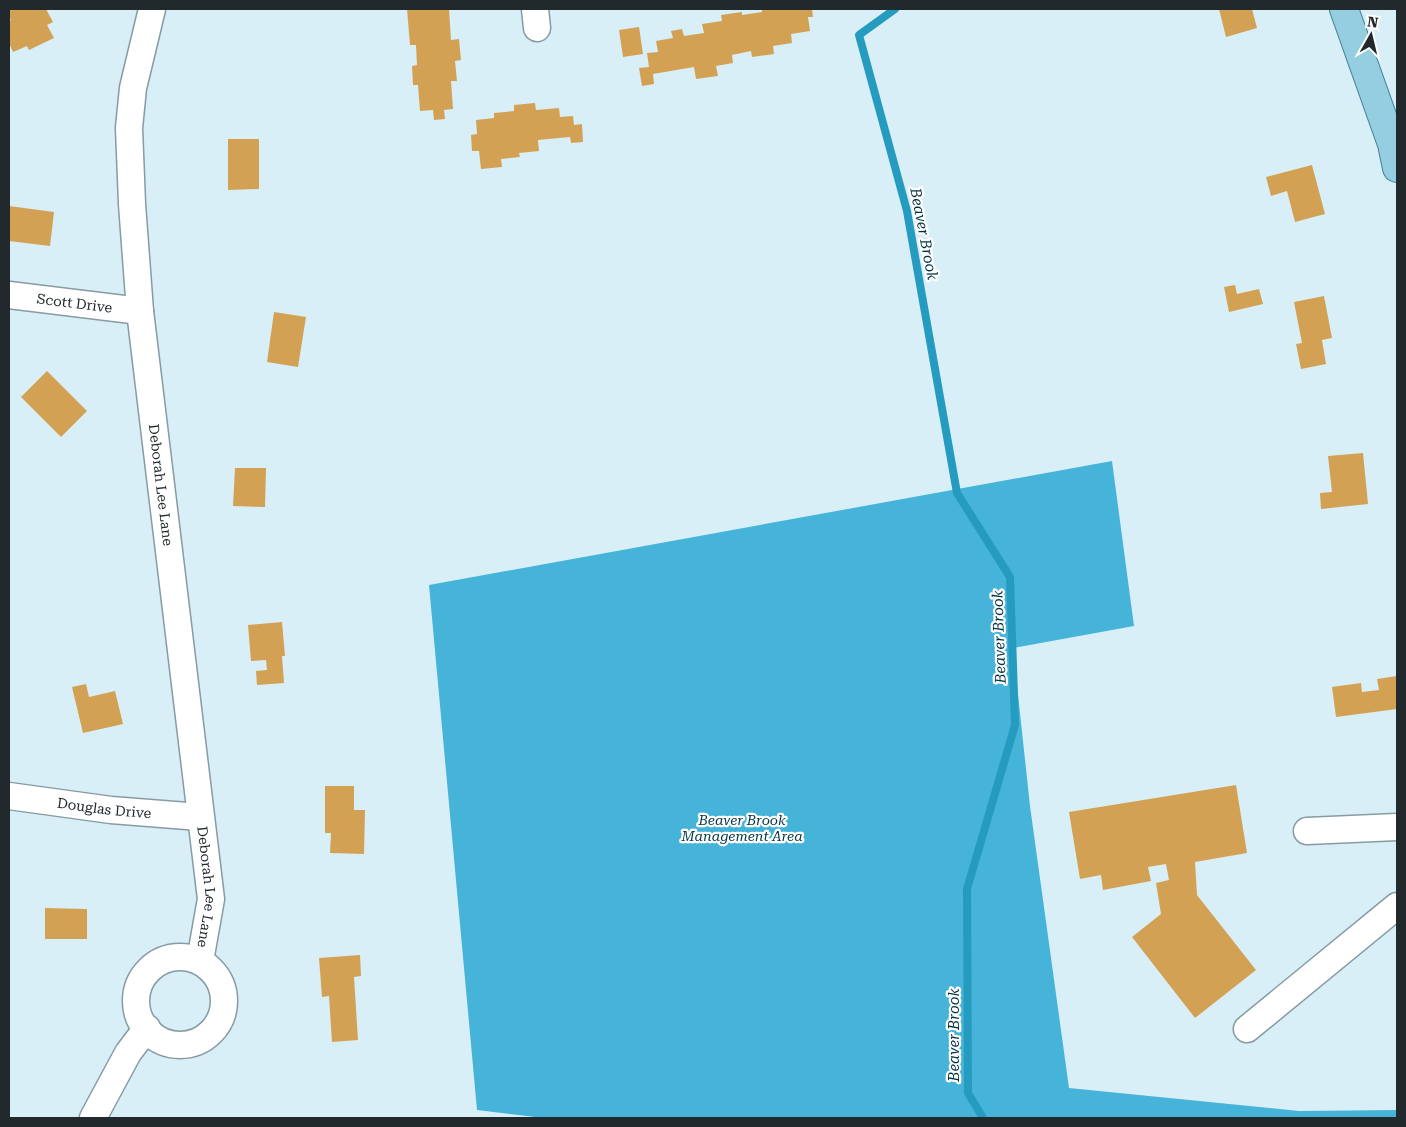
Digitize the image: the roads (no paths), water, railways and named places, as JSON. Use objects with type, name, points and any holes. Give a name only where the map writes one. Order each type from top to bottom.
[{"type":"main road","points":[[1344,9],[1392,144],[1397,168]]},
{"type":"street","name":"Deborah Lee Lane","points":[[152,9],[133,88],[129,128],[140,311],[210,899],[200,961]]},
{"type":"street","name":"Scott Drive","points":[[9,295],[140,311]]},
{"type":"street","name":"Douglas Drive","points":[[9,796],[111,810],[200,817]]},
{"type":"street","points":[[1306,831],[1397,828]]},
{"type":"street","points":[[1247,1029],[1397,906]]},
{"type":"street","name":"Deborah Lee Lane","points":[[172,957],[186,957],[200,961],[212,970],[220,981],[224,993],[223,1014],[217,1025],[206,1036],[193,1043],[178,1045],[163,1041],[150,1033],[146,1028],[137,1009],[136,995],[140,982],[148,970],[159,962],[172,957]]},
{"type":"street","points":[[93,1118],[128,1053],[146,1028]]},
{"type":"waterway","name":"Beaver Brook","points":[[895,9],[859,35],[907,211],[957,493],[1010,577],[1015,725],[967,889],[968,1093],[983,1118]]},
{"type":"park label","name":"Beaver Brook Management Area","points":[[742,828]]}]
